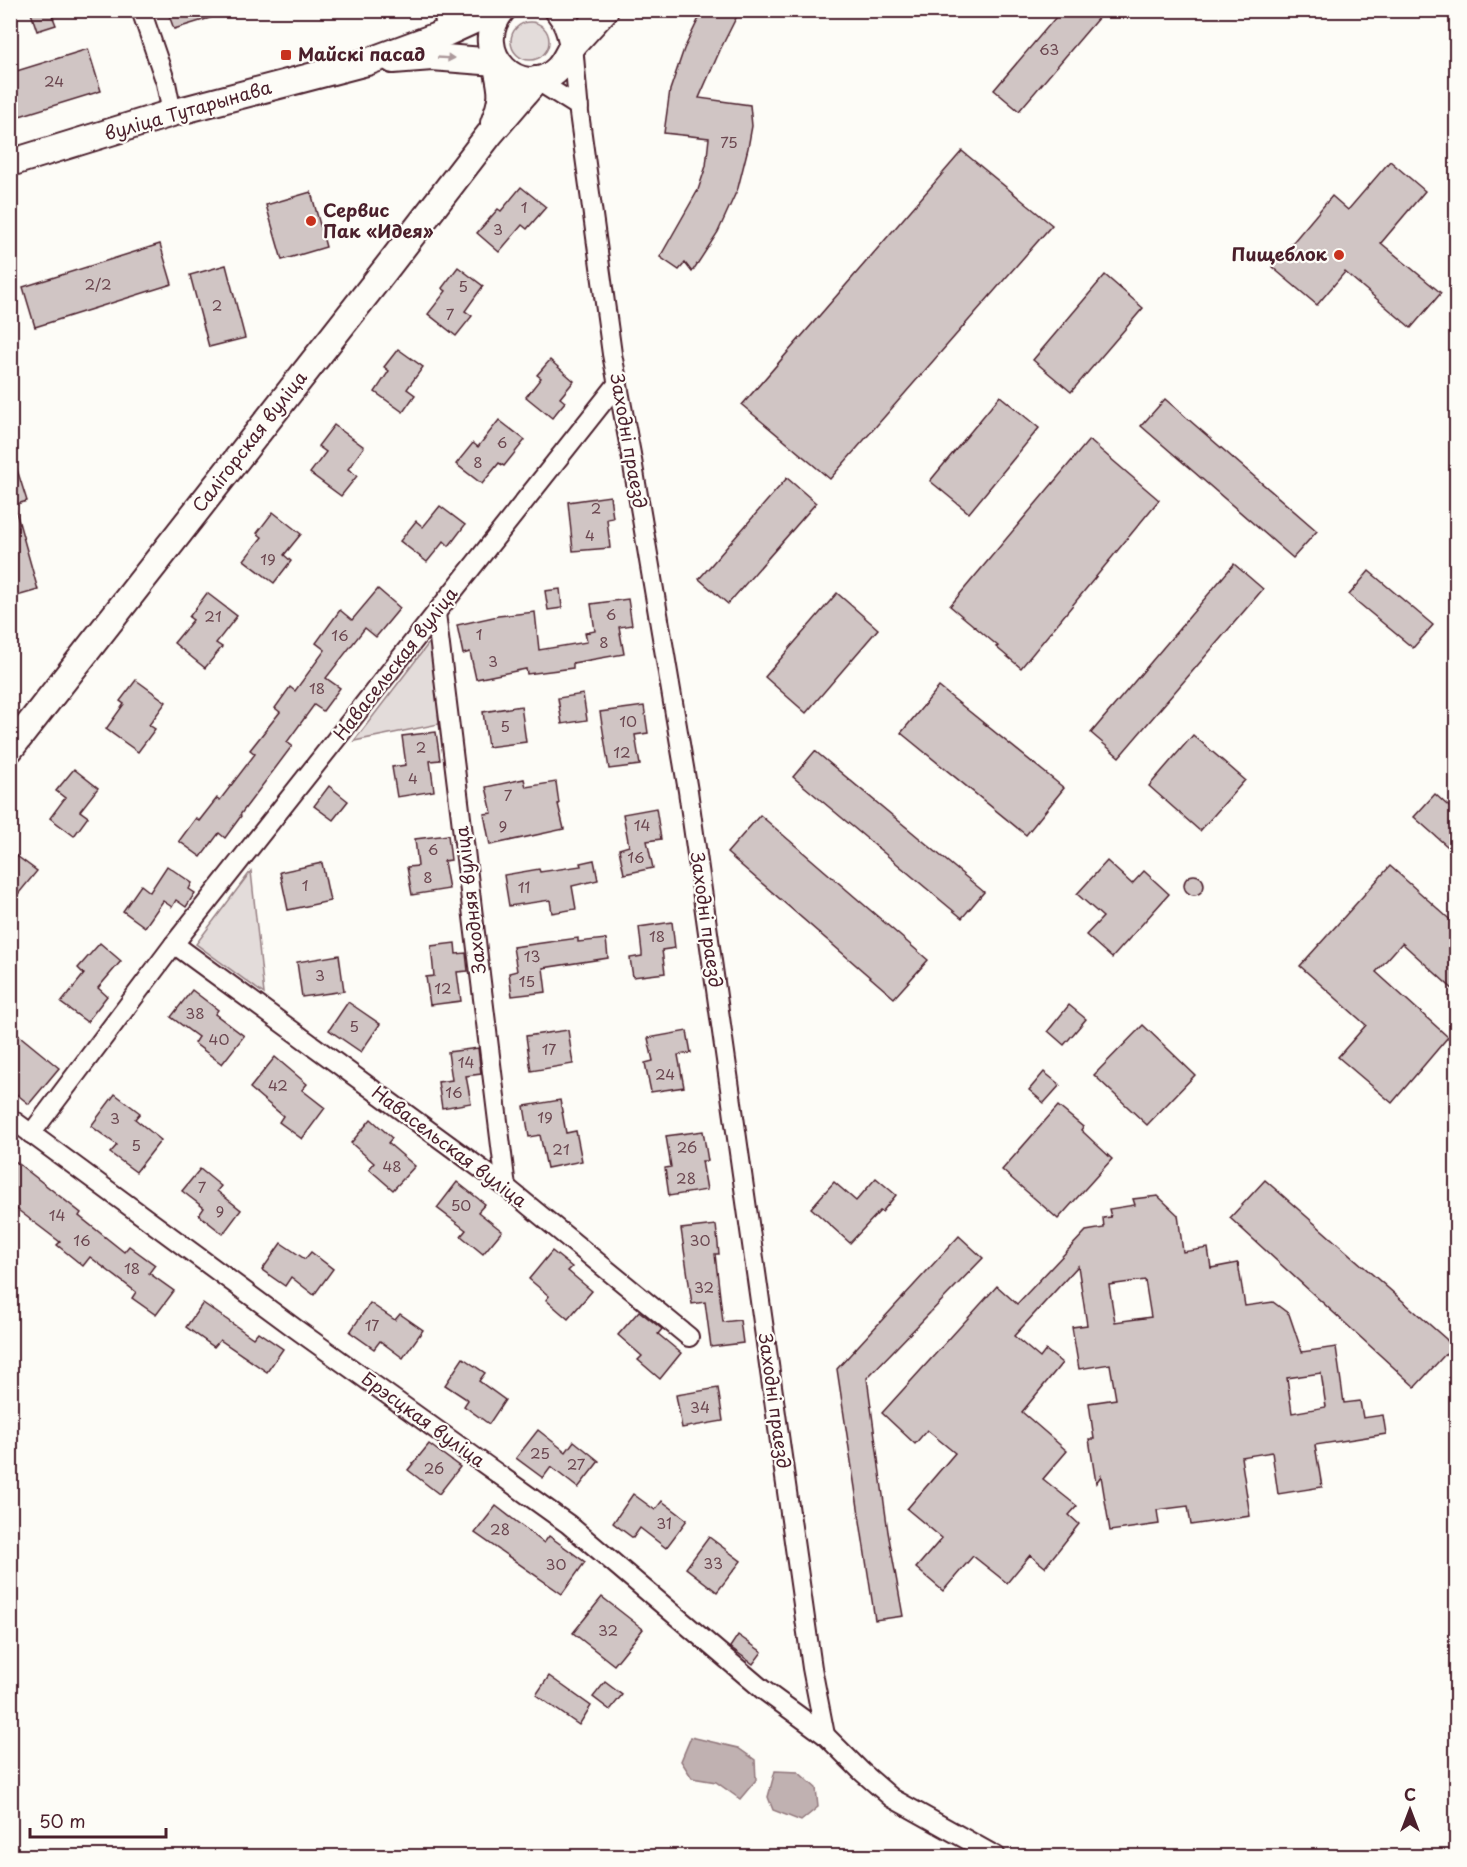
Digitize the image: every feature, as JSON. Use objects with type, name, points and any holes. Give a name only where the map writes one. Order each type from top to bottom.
[{"type":"main road","name":"вуліца Тутарынава","points":[[367,62],[445,21],[496,10]]},
{"type":"main road","name":"Салігорская вуліца","points":[[489,135],[503,93],[490,42],[490,32],[502,10]]},
{"type":"main road","points":[[558,10],[569,28],[573,45]]},
{"type":"main road","name":"Салігорская вуліца","points":[[10,749],[489,135],[536,80],[548,76],[565,62],[573,45],[605,10]]},
{"type":"main road","name":"вуліца Тутарынава","points":[[10,163],[172,113],[367,62],[432,57],[496,62]]},
{"type":"main road","points":[[496,62],[514,77],[536,80]]},
{"type":"street","points":[[141,10],[166,83],[172,113]]},
{"type":"street","name":"Заходні праезд","points":[[573,45],[579,107],[611,343],[688,791],[812,1668],[825,1735]]},
{"type":"street","points":[[536,80],[579,107]]},
{"type":"street","name":"Навасельская вуліца","points":[[31,1134],[174,944],[618,383]]},
{"type":"street","name":"Заходняя вуліца","points":[[436,614],[506,1188]]},
{"type":"street","name":"Навасельская вуліца","points":[[174,944],[506,1188],[689,1336]]},
{"type":"street","name":"Брэсцкая вуліца","points":[[10,1118],[296,1329],[568,1524],[762,1689],[825,1735],[892,1798],[996,1857]]},
{"type":"shaded area","points":[[530,22],[544,27],[549,41],[544,55],[530,60],[516,55],[511,41],[516,27]]},
{"type":"shaded area","points":[[432,639],[444,723],[354,741]]},
{"type":"shaded area","points":[[251,871],[264,994],[196,944]]},
{"type":"shaded area","points":[[691,1737],[738,1748],[755,1760],[756,1780],[740,1799],[716,1782],[692,1778],[681,1761]]},
{"type":"shaded area","points":[[775,1771],[798,1772],[816,1788],[818,1807],[801,1821],[773,1810],[768,1797]]},
{"type":"building","points":[[30,10],[50,10],[56,25],[37,31]]},
{"type":"building","points":[[167,10],[223,10],[223,14],[174,29]]},
{"type":"building","points":[[703,10],[740,10],[699,98],[750,105],[752,126],[738,188],[718,232],[692,272],[685,263],[679,270],[660,257],[698,190],[706,166],[709,138],[664,133],[670,90],[684,49]]},
{"type":"building","points":[[1062,10],[1105,10],[1019,111],[994,90]]},
{"type":"building","points":[[88,49],[101,91],[10,119],[10,73]]},
{"type":"building","points":[[962,151],[1052,225],[830,479],[742,405]]},
{"type":"building","name":"Пищеблок","points":[[1390,161],[1425,191],[1381,243],[1441,293],[1411,328],[1345,272],[1317,305],[1272,267],[1332,196],[1348,210]]},
{"type":"building","points":[[521,187],[546,207],[527,229],[522,225],[499,252],[477,233],[498,209],[501,211]]},
{"type":"building","points":[[311,192],[326,247],[282,260],[266,205]]},
{"type":"building","points":[[160,244],[172,284],[35,327],[23,287]]},
{"type":"building","points":[[226,265],[245,338],[209,347],[190,275]]},
{"type":"building","points":[[458,267],[483,286],[465,311],[472,316],[456,336],[428,314],[446,291],[442,288]]},
{"type":"building","points":[[1105,275],[1143,308],[1071,392],[1033,360]]},
{"type":"building","points":[[398,349],[423,367],[407,389],[415,395],[403,412],[375,392],[389,371],[384,367]]},
{"type":"building","points":[[550,360],[574,381],[560,398],[565,402],[552,418],[526,397],[541,378],[537,375]]},
{"type":"building","points":[[1000,396],[1039,428],[969,513],[930,481]]},
{"type":"building","points":[[1165,399],[1317,531],[1293,558],[1141,426]]},
{"type":"building","points":[[499,420],[525,440],[504,466],[499,463],[482,484],[456,464],[473,443],[478,447]]},
{"type":"building","points":[[334,425],[364,447],[348,469],[357,476],[341,496],[310,473],[326,452],[318,446]]},
{"type":"building","points":[[1089,440],[1159,500],[1021,668],[950,606]]},
{"type":"building","points":[[10,460],[14,460],[27,501],[10,506]]},
{"type":"building","points":[[787,478],[816,503],[728,604],[699,579]]},
{"type":"building","points":[[610,496],[613,518],[607,519],[610,548],[573,551],[568,502]]},
{"type":"building","points":[[440,506],[465,525],[449,546],[444,541],[427,562],[400,541],[416,521],[423,527]]},
{"type":"building","points":[[15,508],[38,590],[10,598],[10,509]]},
{"type":"building","points":[[273,512],[301,534],[284,555],[291,561],[274,583],[244,560],[262,537],[257,533]]},
{"type":"building","points":[[1234,564],[1263,589],[1119,757],[1091,733]]},
{"type":"building","points":[[1369,571],[1433,625],[1413,648],[1349,595]]},
{"type":"building","points":[[378,589],[400,608],[376,637],[365,628],[326,678],[340,688],[323,711],[314,705],[287,742],[292,746],[225,838],[219,833],[201,857],[179,841],[196,818],[199,821],[217,798],[220,800],[255,754],[250,750],[280,712],[275,708],[290,687],[295,691],[325,650],[316,643],[340,610],[352,620]]},
{"type":"building","points":[[560,589],[562,608],[548,610],[545,591]]},
{"type":"building","points":[[207,593],[237,616],[216,643],[222,647],[205,668],[174,643],[193,620],[189,617]]},
{"type":"building","points":[[837,593],[878,629],[806,713],[765,677]]},
{"type":"building","points":[[628,599],[632,625],[619,627],[624,654],[573,663],[573,668],[527,674],[526,669],[476,679],[470,652],[463,654],[457,625],[498,616],[535,612],[539,650],[587,642],[585,633],[595,631],[591,604]]},
{"type":"building","points":[[136,680],[166,702],[149,725],[155,729],[138,752],[106,729],[124,704],[120,701]]},
{"type":"building","points":[[939,687],[1064,788],[1026,835],[901,733]]},
{"type":"building","points":[[583,694],[587,720],[562,724],[558,698]]},
{"type":"building","points":[[521,706],[526,742],[488,747],[483,712]]},
{"type":"building","points":[[644,706],[648,733],[635,735],[640,765],[609,769],[600,712]]},
{"type":"building","points":[[436,732],[440,760],[430,761],[434,791],[397,797],[392,767],[406,765],[402,736]]},
{"type":"building","points":[[1193,735],[1245,780],[1200,831],[1149,786]]},
{"type":"building","points":[[815,751],[984,892],[962,918],[793,777]]},
{"type":"building","points":[[74,769],[98,788],[80,811],[88,817],[74,836],[50,818],[65,798],[56,791]]},
{"type":"building","points":[[524,779],[526,787],[556,782],[564,829],[490,845],[484,814],[492,813],[486,787]]},
{"type":"building","points":[[329,786],[348,801],[333,820],[314,806]]},
{"type":"building","points":[[1435,794],[1456,813],[1456,838],[1448,847],[1414,817]]},
{"type":"building","points":[[656,808],[661,839],[647,841],[653,868],[624,874],[619,849],[629,846],[623,814]]},
{"type":"building","points":[[760,815],[928,960],[894,998],[727,853]]},
{"type":"building","points":[[448,835],[451,860],[444,861],[449,889],[412,895],[407,867],[418,866],[415,839]]},
{"type":"building","points":[[10,851],[37,871],[10,904]]},
{"type":"building","points":[[594,860],[598,880],[572,886],[576,909],[552,913],[550,900],[509,906],[504,875],[539,869],[540,872],[581,866],[580,863]]},
{"type":"building","points":[[1107,861],[1132,884],[1144,871],[1169,894],[1112,958],[1086,935],[1103,917],[1077,894]]},
{"type":"building","points":[[322,863],[330,901],[288,910],[280,872]]},
{"type":"building","points":[[167,866],[192,883],[189,889],[195,893],[186,907],[176,900],[172,907],[163,901],[145,927],[123,911],[141,885],[150,892]]},
{"type":"building","points":[[1390,866],[1456,925],[1456,992],[1402,943],[1376,972],[1448,1037],[1392,1103],[1338,1057],[1366,1025],[1300,966]]},
{"type":"building","points":[[1194,875],[1201,878],[1204,885],[1201,892],[1194,895],[1187,892],[1184,885],[1187,878]]},
{"type":"building","points":[[672,922],[675,948],[662,950],[665,973],[633,977],[630,958],[642,956],[639,927]]},
{"type":"building","points":[[578,938],[578,942],[606,939],[608,958],[543,968],[546,992],[512,996],[509,973],[517,971],[513,947]]},
{"type":"building","points":[[100,943],[121,961],[98,988],[107,996],[87,1022],[61,1003],[84,974],[78,968]]},
{"type":"building","points":[[455,943],[456,954],[466,953],[468,971],[457,972],[461,1001],[430,1005],[426,977],[434,976],[431,946]]},
{"type":"building","points":[[339,955],[344,991],[302,997],[297,962]]},
{"type":"building","points":[[192,990],[218,1010],[215,1014],[244,1036],[222,1064],[194,1043],[198,1037],[171,1017]]},
{"type":"building","points":[[348,1002],[380,1024],[361,1052],[329,1030]]},
{"type":"building","points":[[1069,1005],[1086,1019],[1064,1045],[1048,1031]]},
{"type":"building","points":[[1143,1025],[1195,1075],[1147,1125],[1094,1075]]},
{"type":"building","points":[[10,1028],[59,1068],[29,1104],[10,1089]]},
{"type":"building","points":[[568,1030],[573,1064],[531,1071],[526,1036]]},
{"type":"building","points":[[687,1031],[691,1053],[678,1055],[684,1087],[651,1092],[645,1063],[653,1061],[648,1038]]},
{"type":"building","points":[[478,1048],[481,1074],[466,1076],[471,1103],[442,1108],[438,1082],[452,1080],[448,1052]]},
{"type":"building","points":[[275,1057],[307,1084],[302,1090],[325,1108],[302,1139],[279,1122],[283,1116],[250,1088]]},
{"type":"building","points":[[1044,1072],[1060,1085],[1044,1103],[1029,1090]]},
{"type":"building","points":[[115,1094],[140,1113],[135,1119],[161,1140],[136,1172],[110,1153],[117,1145],[91,1126]]},
{"type":"building","points":[[560,1100],[566,1133],[576,1131],[582,1161],[547,1168],[540,1135],[529,1137],[524,1106]]},
{"type":"building","points":[[1058,1106],[1083,1127],[1081,1130],[1112,1159],[1058,1219],[1002,1170]]},
{"type":"building","points":[[371,1119],[392,1138],[388,1143],[415,1166],[393,1190],[369,1169],[374,1163],[351,1143]]},
{"type":"building","points":[[703,1131],[708,1161],[702,1161],[707,1190],[669,1196],[665,1168],[671,1167],[666,1136]]},
{"type":"building","points":[[10,1157],[81,1213],[79,1216],[124,1252],[129,1246],[155,1265],[149,1273],[174,1291],[156,1315],[132,1298],[136,1292],[90,1257],[83,1266],[57,1245],[60,1242],[10,1204]]},
{"type":"building","points":[[200,1169],[221,1186],[217,1191],[241,1210],[223,1234],[199,1215],[204,1208],[182,1191]]},
{"type":"building","points":[[876,1178],[896,1195],[850,1243],[811,1208],[834,1182],[856,1201]]},
{"type":"building","points":[[1265,1180],[1446,1339],[1452,1347],[1415,1387],[1230,1218]]},
{"type":"building","points":[[457,1182],[485,1204],[478,1212],[502,1231],[483,1254],[461,1236],[466,1230],[437,1208]]},
{"type":"building","points":[[1158,1196],[1178,1215],[1183,1252],[1208,1248],[1211,1268],[1238,1263],[1245,1306],[1273,1302],[1289,1314],[1302,1352],[1336,1347],[1344,1403],[1360,1401],[1363,1418],[1383,1415],[1386,1434],[1315,1445],[1322,1487],[1278,1494],[1272,1452],[1241,1457],[1250,1516],[1191,1525],[1188,1506],[1157,1510],[1159,1524],[1110,1531],[1101,1476],[1096,1483],[1089,1439],[1094,1439],[1089,1403],[1116,1399],[1110,1364],[1079,1369],[1072,1327],[1087,1325],[1078,1266],[1014,1336],[1040,1358],[1046,1350],[1062,1363],[1022,1412],[1067,1451],[1043,1479],[1077,1506],[1069,1515],[1079,1524],[1045,1567],[1030,1555],[1007,1583],[973,1556],[943,1591],[916,1568],[942,1538],[907,1509],[955,1453],[927,1430],[915,1444],[882,1413],[997,1286],[1017,1304],[1086,1231],[1104,1228],[1103,1218],[1111,1217],[1109,1209],[1135,1205],[1133,1199]],"holes":[[[1145,1280],[1151,1317],[1115,1322],[1109,1285]],[[1321,1373],[1326,1407],[1292,1413],[1287,1378]]]},
{"type":"building","points":[[716,1225],[719,1254],[715,1254],[723,1322],[740,1320],[743,1343],[711,1347],[705,1302],[692,1304],[681,1229]]},
{"type":"building","points":[[959,1236],[983,1258],[867,1378],[888,1532],[903,1616],[875,1620],[837,1369]]},
{"type":"building","points":[[281,1243],[305,1259],[311,1252],[333,1269],[314,1295],[291,1277],[285,1286],[262,1270]]},
{"type":"building","points":[[552,1251],[572,1267],[568,1271],[592,1291],[568,1319],[546,1300],[549,1296],[529,1279]]},
{"type":"building","points":[[203,1303],[253,1338],[258,1332],[283,1349],[267,1372],[220,1340],[214,1347],[186,1327]]},
{"type":"building","points":[[370,1303],[395,1320],[400,1314],[423,1330],[403,1358],[380,1341],[374,1349],[350,1332]]},
{"type":"building","points":[[639,1311],[662,1329],[658,1334],[681,1353],[660,1379],[638,1360],[642,1356],[618,1335]]},
{"type":"building","points":[[463,1358],[485,1373],[479,1381],[505,1400],[489,1424],[464,1406],[468,1400],[445,1385]]},
{"type":"building","points":[[718,1388],[723,1421],[682,1428],[676,1395]]},
{"type":"building","points":[[538,1430],[566,1452],[574,1441],[599,1461],[578,1488],[551,1467],[543,1478],[516,1458]]},
{"type":"building","points":[[429,1444],[460,1467],[439,1494],[408,1470]]},
{"type":"building","points":[[633,1494],[655,1510],[662,1501],[687,1520],[666,1548],[640,1528],[633,1538],[613,1523]]},
{"type":"building","points":[[496,1506],[544,1543],[549,1536],[585,1562],[562,1594],[475,1533]]},
{"type":"building","points":[[709,1537],[741,1561],[717,1592],[686,1568]]},
{"type":"building","points":[[602,1597],[643,1629],[614,1665],[573,1633]]},
{"type":"building","points":[[738,1635],[762,1652],[753,1664],[730,1647]]},
{"type":"building","points":[[549,1676],[591,1706],[579,1725],[536,1695]]},
{"type":"building","points":[[605,1682],[622,1695],[610,1710],[593,1697]]},
{"type":"place","name":"Майскі пасад","points":[[286,55]]},
{"type":"place","name":"Сервис Пак «Идея»","points":[[311,221]]},
{"type":"place","name":"Пищеблок","points":[[1339,255]]}]
